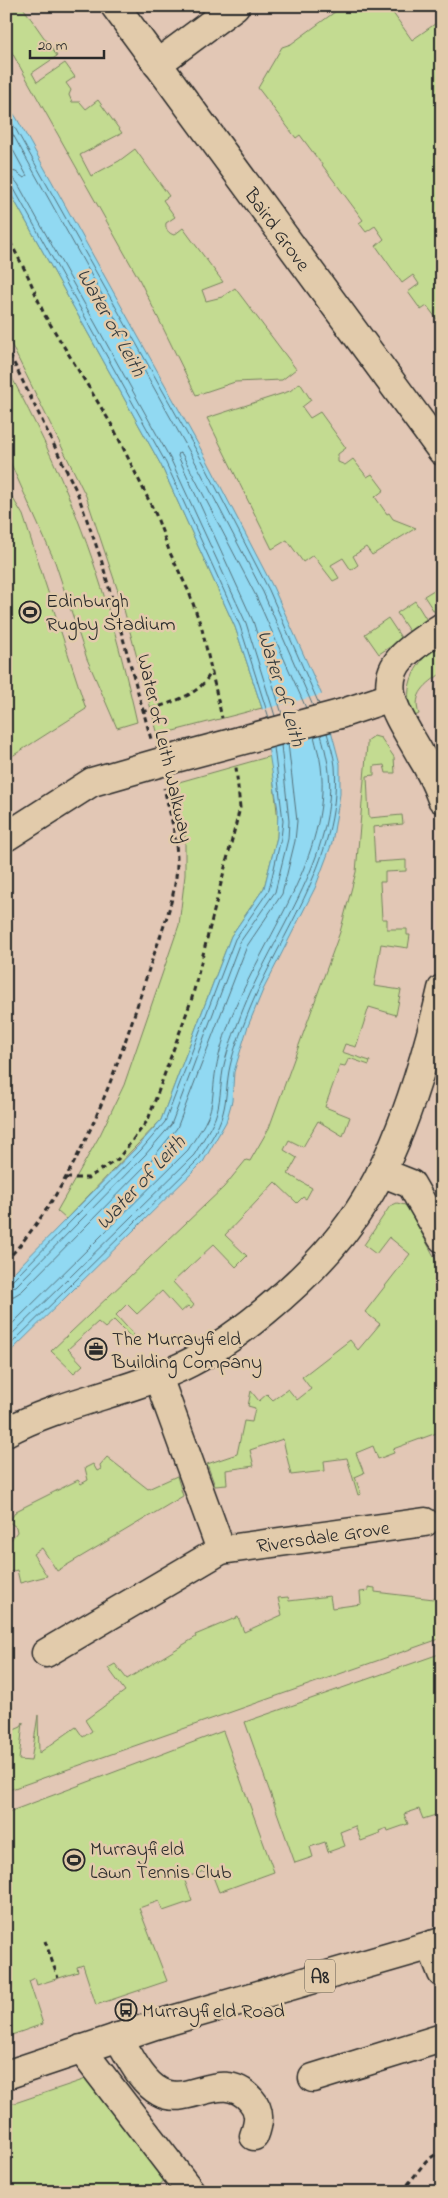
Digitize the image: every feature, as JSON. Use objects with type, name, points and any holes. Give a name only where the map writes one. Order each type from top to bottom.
[{"type":"street","name":"Baird Grove","points":[[115,6],[442,451]]},
{"type":"street","points":[[157,64],[235,6]]},
{"type":"street","points":[[442,627],[401,658],[391,679],[391,697],[395,710],[432,774],[442,799]]},
{"type":"street","points":[[6,837],[92,782],[340,714],[391,697]]},
{"type":"street","points":[[6,1432],[36,1416],[158,1377],[210,1352],[278,1301],[310,1271],[339,1238],[366,1200],[382,1172],[423,1061],[442,989]]},
{"type":"street","points":[[382,1172],[411,1184],[442,1238]]},
{"type":"street","points":[[158,1377],[220,1550]]},
{"type":"street","name":"Riversdale Grove","points":[[46,1652],[220,1550],[425,1522]]},
{"type":"street","points":[[436,1943],[442,1973]]},
{"type":"street","name":"A8","points":[[6,2076],[118,2037],[436,1943]]},
{"type":"street","points":[[118,2037],[141,2073],[152,2087],[160,2092],[177,2096],[213,2087],[227,2087],[238,2090],[255,2105],[258,2115],[254,2136]]},
{"type":"street","points":[[321,2071],[354,2069],[399,2043],[442,2038]]},
{"type":"street","points":[[81,2049],[191,2192]]},
{"type":"path","points":[[6,234],[28,276],[44,314],[113,427],[148,496],[170,553],[189,592],[202,629],[222,719]]},
{"type":"path","name":"Water of Leith Walkway","points":[[6,347],[77,492],[101,559],[144,712],[165,761],[177,844],[174,886],[126,1042],[111,1082],[66,1178],[50,1207],[30,1235],[6,1261]]},
{"type":"path","points":[[144,712],[190,694],[209,678],[212,670]]},
{"type":"path","points":[[66,1178],[88,1178],[118,1159],[148,1120],[192,998],[240,808],[236,766]]},
{"type":"path","points":[[45,1941],[58,1978]]},
{"type":"path","points":[[402,2192],[426,2161],[442,2150]]},
{"type":"green space","points":[[6,6],[22,6],[57,56],[32,73],[37,82],[65,63],[75,77],[66,83],[71,90],[69,95],[72,102],[80,102],[86,109],[98,100],[122,133],[80,155],[91,176],[119,161],[135,149],[169,196],[163,200],[175,217],[166,223],[167,230],[174,235],[183,228],[223,282],[202,290],[206,301],[222,297],[235,288],[296,369],[282,380],[235,382],[196,395],[139,279],[6,42]]},
{"type":"green space","points":[[343,6],[388,6],[412,40],[442,19],[442,320],[439,322],[427,306],[421,310],[408,292],[419,284],[413,275],[402,283],[376,246],[384,239],[375,226],[366,232],[359,223],[363,220],[300,135],[296,138],[258,88],[282,47],[291,44]]},
{"type":"green space","points":[[6,185],[161,465],[235,627],[262,708],[158,735],[123,606],[86,496],[6,334]]},
{"type":"green space","points":[[6,366],[51,455],[87,544],[115,632],[137,722],[117,728],[87,659],[55,562],[6,453]]},
{"type":"green space","points":[[300,383],[311,400],[302,407],[310,418],[320,412],[346,448],[338,454],[338,462],[345,465],[353,459],[367,477],[372,474],[384,490],[375,497],[387,514],[389,513],[393,519],[416,528],[372,555],[366,547],[353,556],[358,565],[351,570],[343,558],[331,565],[339,578],[333,581],[313,555],[303,562],[287,540],[272,549],[207,418],[290,391]]},
{"type":"green space","name":"Edinburgh Rugby Stadium","points":[[6,487],[23,515],[86,709],[6,760]]},
{"type":"green space","points":[[442,585],[442,613],[437,616],[424,596]]},
{"type":"green space","points":[[415,601],[428,622],[411,634],[397,613]]},
{"type":"green space","points":[[388,618],[402,639],[379,654],[365,634]]},
{"type":"green space","points":[[442,642],[442,673],[422,690],[417,701],[419,714],[413,717],[409,706],[409,695],[413,674],[425,657]]},
{"type":"green space","points":[[374,736],[381,738],[394,757],[395,773],[386,773],[384,765],[374,766],[374,775],[367,776],[369,818],[402,815],[403,824],[373,827],[375,862],[406,860],[406,871],[385,872],[385,882],[380,882],[382,919],[387,919],[387,929],[407,929],[407,935],[410,935],[408,948],[381,944],[374,986],[401,990],[396,1015],[369,1007],[356,1047],[345,1044],[342,1052],[370,1061],[369,1065],[349,1058],[345,1066],[340,1065],[325,1107],[350,1117],[343,1136],[318,1121],[303,1147],[289,1140],[284,1150],[297,1158],[288,1174],[312,1188],[306,1199],[303,1197],[297,1203],[275,1182],[225,1235],[247,1256],[236,1267],[214,1244],[173,1282],[194,1305],[191,1309],[188,1306],[181,1312],[162,1291],[137,1314],[127,1304],[116,1315],[134,1335],[132,1338],[114,1320],[105,1328],[98,1322],[68,1349],[83,1365],[74,1373],[51,1351],[224,1187],[246,1160],[250,1161],[269,1128],[340,932],[356,872],[367,741]]},
{"type":"green space","points":[[271,756],[278,821],[277,837],[264,888],[231,936],[161,1120],[66,1219],[57,1211],[100,1135],[124,1085],[179,925],[185,875],[185,836],[172,784]]},
{"type":"green space","points":[[397,1203],[405,1205],[409,1210],[442,1271],[442,1333],[437,1339],[442,1343],[442,1431],[393,1449],[394,1453],[378,1459],[373,1446],[356,1453],[364,1473],[355,1477],[361,1494],[358,1495],[347,1458],[324,1461],[325,1471],[291,1475],[283,1439],[250,1450],[254,1466],[226,1470],[227,1485],[215,1486],[207,1464],[237,1454],[244,1421],[252,1422],[255,1408],[248,1406],[251,1391],[259,1401],[267,1394],[273,1400],[288,1389],[297,1400],[311,1389],[302,1377],[350,1340],[358,1350],[380,1324],[365,1312],[410,1254],[389,1237],[376,1254],[364,1245],[390,1206]]},
{"type":"green space","points":[[107,1457],[148,1489],[177,1476],[183,1496],[57,1571],[42,1548],[33,1554],[47,1576],[20,1583],[17,1570],[6,1573],[6,1539],[10,1541],[17,1532],[16,1527],[9,1522],[16,1511],[78,1480],[81,1484],[88,1480],[85,1468],[93,1464],[97,1471],[101,1469],[100,1465]]},
{"type":"green space","points":[[368,1587],[375,1588],[375,1592],[442,1600],[442,1638],[6,1791],[6,1722],[14,1730],[21,1727],[23,1722],[19,1760],[31,1761],[38,1715],[39,1753],[76,1727],[83,1737],[92,1731],[85,1720],[125,1691],[108,1668],[115,1664],[127,1679],[196,1637],[195,1635],[238,1617],[244,1632],[282,1615],[278,1598],[288,1597],[289,1601],[330,1596],[332,1608],[361,1604],[360,1592],[368,1591]]},
{"type":"green space","points":[[442,1653],[442,1813],[423,1819],[419,1809],[404,1814],[408,1824],[388,1831],[387,1828],[379,1831],[380,1834],[361,1841],[355,1826],[340,1832],[345,1846],[328,1852],[325,1842],[310,1847],[313,1857],[295,1863],[245,1722]]},
{"type":"green space","points":[[223,1731],[274,1872],[219,1892],[210,1869],[184,1878],[192,1901],[163,1911],[159,1901],[139,1908],[167,1981],[96,2005],[83,1965],[77,1967],[78,1972],[37,1985],[35,1978],[29,1981],[43,2024],[6,2037],[6,1813]]},
{"type":"green space","points":[[92,2077],[173,2171],[153,2192],[6,2192],[6,2106]]},
{"type":"water","name":"Water of Leith","points":[[6,104],[16,117],[208,462],[273,587],[321,693],[340,764],[340,794],[332,843],[315,888],[263,990],[248,1026],[234,1072],[232,1101],[226,1122],[203,1162],[6,1356],[6,1280],[137,1147],[161,1120],[231,936],[264,888],[277,837],[278,810],[262,708],[235,627],[161,465],[6,185]]},
{"type":"pier","points":[[324,694],[334,729],[267,747],[260,710]]},
{"type":"place","name":"Edinburgh Rugby Stadium","points":[[30,612]]},
{"type":"place","name":"The Murrayfield Building Company","points":[[96,1349]]},
{"type":"place","name":"Murrayfield Lawn Tennis Club","points":[[74,1860]]},
{"type":"place","name":"Murrayfield Road","points":[[126,2010]]}]
